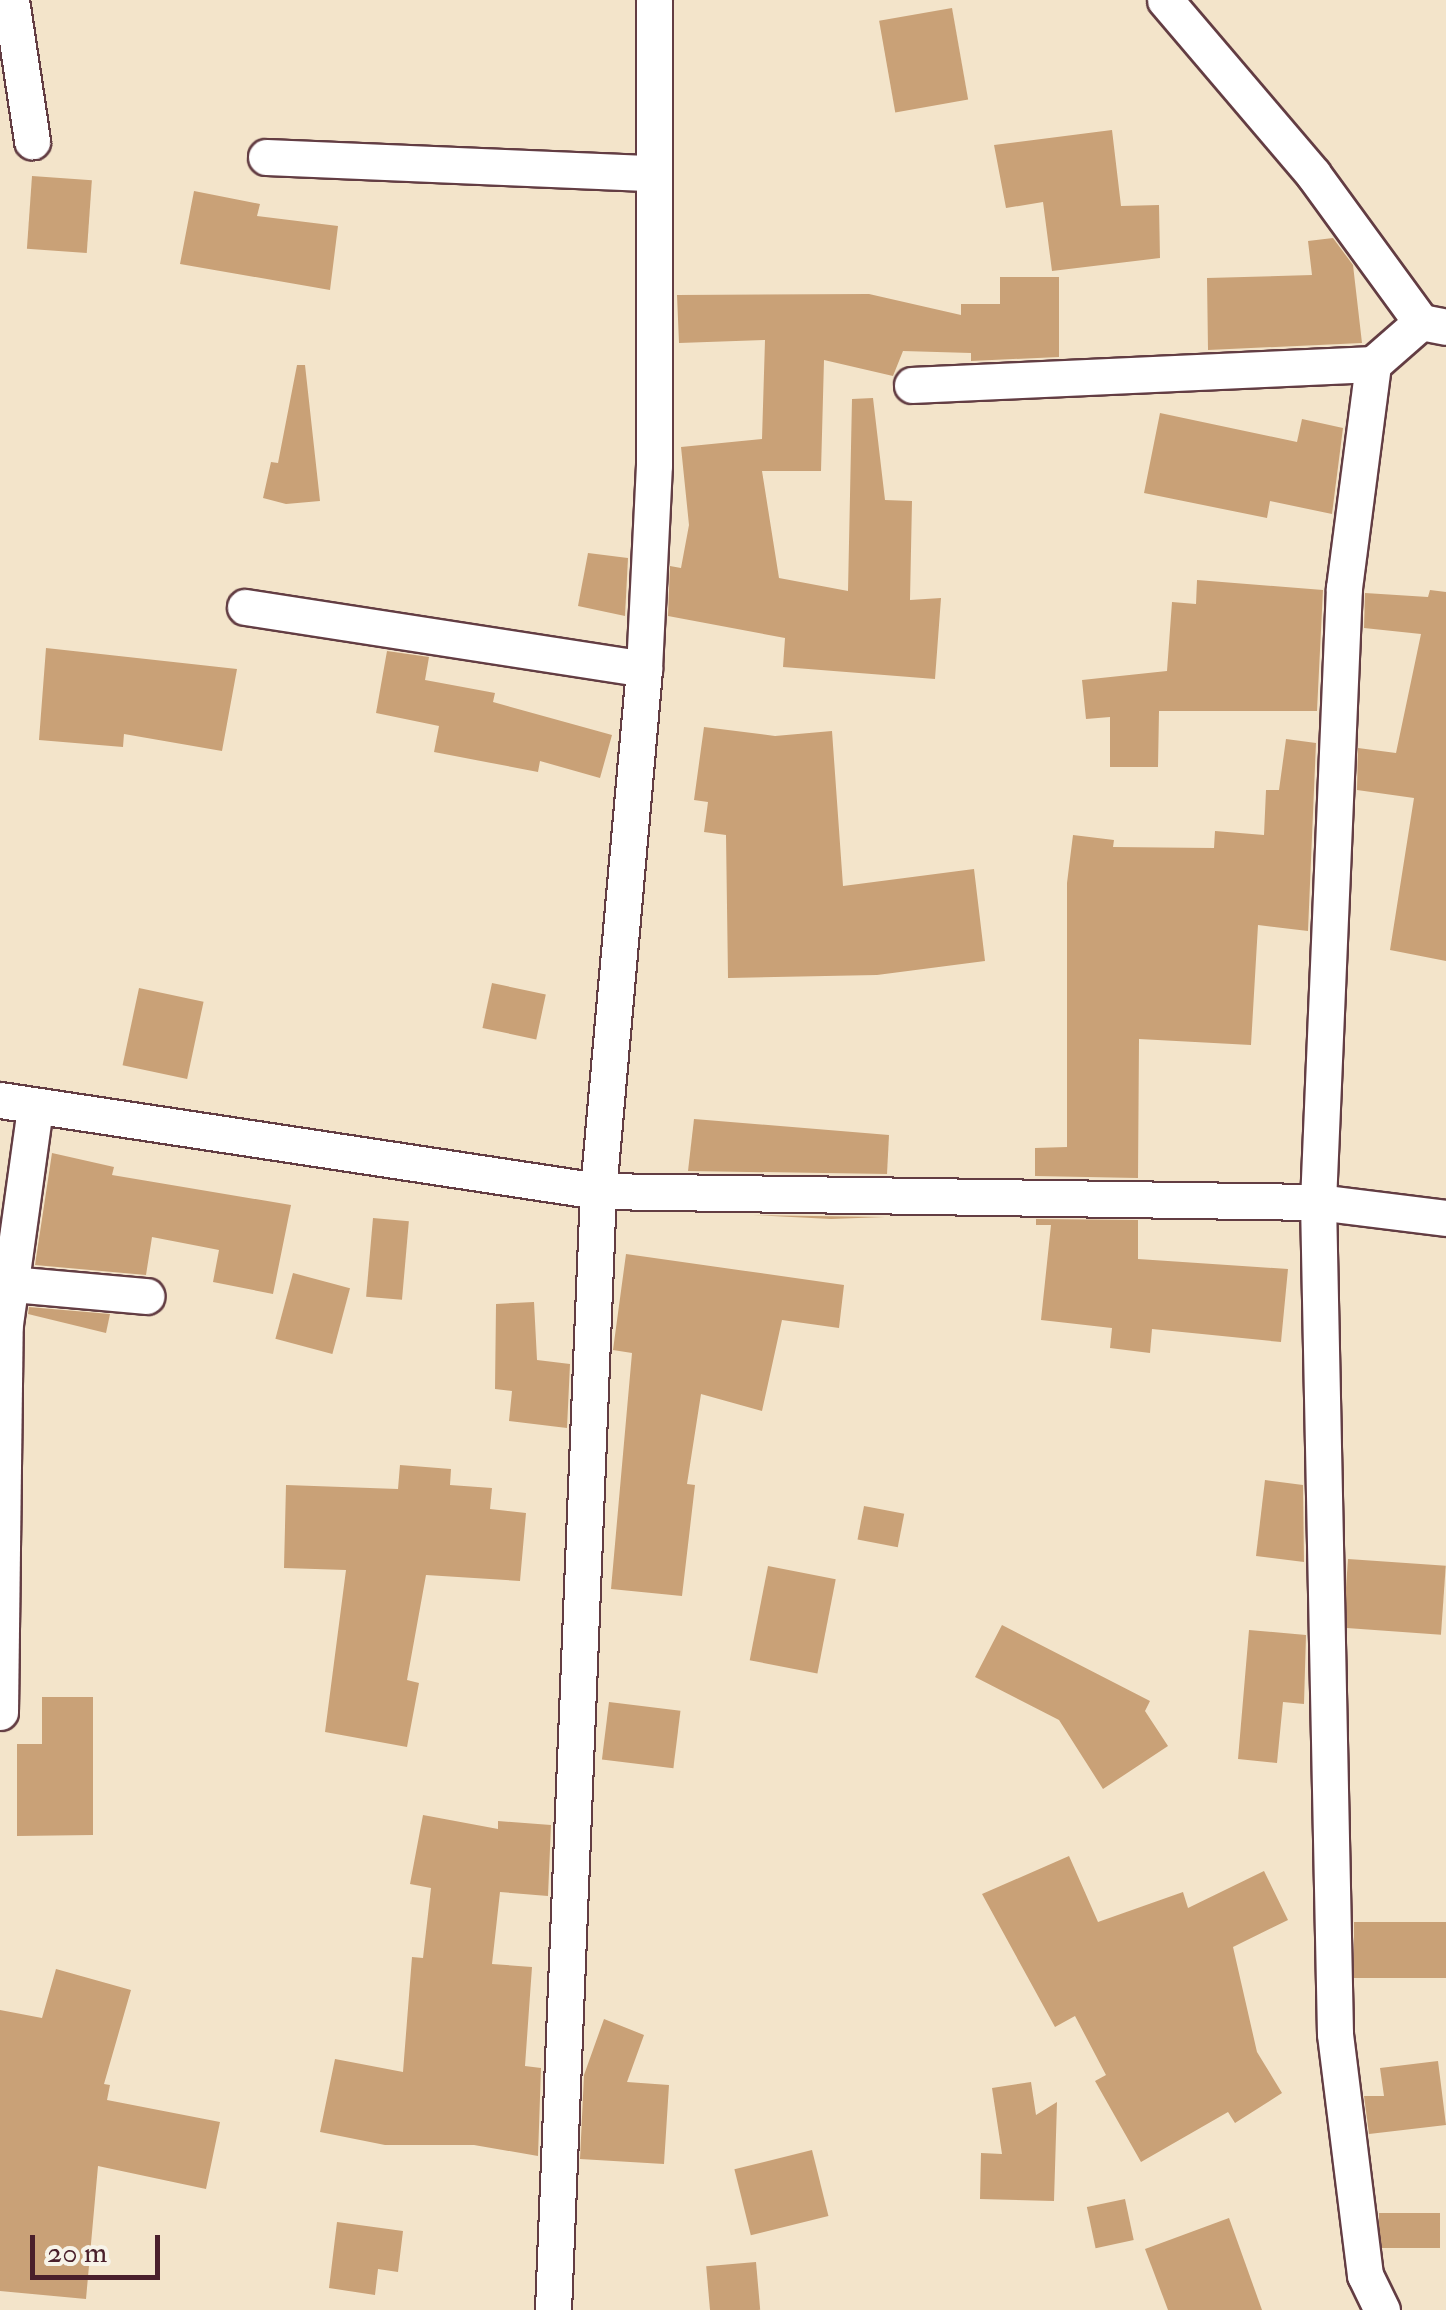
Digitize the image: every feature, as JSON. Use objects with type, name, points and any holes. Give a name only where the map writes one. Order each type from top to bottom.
[{"type":"street","points":[[12,0],[32,141]]},
{"type":"street","points":[[554,2310],[598,1191],[644,668],[654,465],[654,0]]},
{"type":"street","points":[[912,385],[1373,364],[1434,324],[1166,0]]},
{"type":"street","points":[[266,158],[652,173]]},
{"type":"street","points":[[1373,364],[1344,588],[1318,1202],[1335,2034],[1364,2275],[1382,2310]]},
{"type":"street","points":[[245,608],[644,668]]},
{"type":"street","points":[[0,1100],[35,1109],[598,1191],[1318,1202],[1446,1218]]},
{"type":"street","points":[[0,1712],[2,1401],[12,1284],[35,1109]]},
{"type":"street","points":[[12,1284],[146,1296]]},
{"type":"building","points":[[952,8],[968,100],[895,112],[879,21]]},
{"type":"building","points":[[1112,130],[1121,206],[1159,205],[1160,258],[1052,271],[1043,202],[1006,208],[994,145]]},
{"type":"building","points":[[32,176],[92,180],[87,253],[27,249]]},
{"type":"building","points":[[194,191],[260,204],[257,216],[338,226],[330,290],[180,264]]},
{"type":"building","points":[[1333,238],[1353,265],[1362,343],[1208,350],[1207,278],[1312,275],[1308,241]]},
{"type":"building","points":[[1000,277],[1059,277],[1059,357],[971,361],[971,353],[903,351],[893,376],[824,360],[821,471],[762,471],[779,578],[848,591],[852,399],[873,398],[885,500],[912,501],[910,600],[941,598],[935,679],[783,667],[785,638],[668,616],[670,566],[681,568],[689,525],[681,447],[762,439],[765,340],[679,343],[677,295],[869,294],[961,315],[961,304],[1000,304]]},
{"type":"building","points":[[297,365],[305,365],[320,501],[286,504],[263,498],[271,462],[278,463]]},
{"type":"building","points":[[1160,413],[1297,442],[1302,419],[1343,428],[1332,514],[1270,501],[1267,518],[1144,493]]},
{"type":"building","points":[[588,553],[628,558],[625,616],[578,606]]},
{"type":"building","points":[[1197,580],[1323,590],[1317,711],[1159,711],[1158,767],[1110,767],[1110,717],[1086,719],[1082,680],[1167,671],[1172,602],[1196,604]]},
{"type":"building","points":[[1430,590],[1446,592],[1446,961],[1390,950],[1414,798],[1357,790],[1358,748],[1396,753],[1421,634],[1364,628],[1365,593],[1428,597]]},
{"type":"building","points":[[46,648],[237,669],[222,751],[124,734],[123,747],[39,740]]},
{"type":"building","points":[[387,651],[429,657],[425,680],[495,693],[493,702],[612,735],[600,778],[540,761],[538,772],[434,752],[439,726],[376,713]]},
{"type":"building","points":[[704,727],[775,736],[832,731],[843,886],[974,869],[985,961],[877,975],[728,978],[726,835],[704,832],[708,802],[694,800]]},
{"type":"building","points":[[1286,739],[1316,743],[1308,931],[1258,925],[1251,1045],[1139,1039],[1138,1178],[1035,1176],[1035,1148],[1067,1147],[1067,883],[1073,835],[1114,840],[1113,847],[1214,848],[1215,831],[1264,835],[1266,790],[1279,790]]},
{"type":"building","points":[[492,983],[546,994],[536,1039],[482,1028]]},
{"type":"building","points":[[139,988],[204,1002],[187,1079],[123,1065]]},
{"type":"building","points":[[694,1119],[889,1135],[887,1174],[688,1171]]},
{"type":"building","points":[[52,1153],[114,1167],[112,1175],[291,1205],[273,1294],[213,1282],[219,1250],[152,1237],[146,1275],[35,1265]]},
{"type":"building","points":[[753,1215],[885,1217],[831,1219]]},
{"type":"building","points":[[373,1218],[409,1221],[402,1300],[366,1297]]},
{"type":"building","points":[[1036,1219],[1138,1220],[1138,1259],[1288,1269],[1281,1342],[1152,1329],[1150,1353],[1110,1348],[1112,1328],[1041,1320],[1051,1225],[1036,1225]]},
{"type":"building","points":[[626,1254],[844,1285],[839,1328],[782,1320],[762,1411],[701,1394],[687,1484],[695,1485],[682,1596],[611,1589],[632,1353],[613,1350]]},
{"type":"building","points":[[293,1273],[350,1288],[332,1354],[275,1339]]},
{"type":"building","points":[[534,1302],[537,1360],[570,1364],[567,1428],[509,1421],[512,1391],[495,1389],[496,1304]]},
{"type":"building","points":[[29,1307],[110,1314],[106,1333],[28,1314]]},
{"type":"building","points":[[400,1465],[451,1469],[450,1485],[492,1488],[490,1509],[526,1513],[520,1581],[426,1575],[407,1680],[419,1683],[407,1747],[325,1732],[346,1570],[284,1568],[286,1485],[398,1489]]},
{"type":"building","points":[[1265,1480],[1303,1485],[1304,1562],[1256,1556]]},
{"type":"building","points":[[864,1506],[904,1514],[898,1547],[858,1539]]},
{"type":"building","points":[[1348,1559],[1446,1566],[1441,1635],[1343,1628]]},
{"type":"building","points":[[768,1566],[836,1579],[817,1673],[750,1660]]},
{"type":"building","points":[[1002,1625],[1150,1701],[1145,1711],[1168,1746],[1103,1789],[1059,1720],[975,1677]]},
{"type":"building","points":[[1249,1630],[1306,1635],[1304,1704],[1283,1702],[1277,1763],[1238,1759]]},
{"type":"building","points":[[42,1697],[93,1697],[93,1835],[17,1836],[17,1744],[42,1744]]},
{"type":"building","points":[[609,1702],[680,1711],[673,1768],[602,1760]]},
{"type":"building","points":[[423,1815],[498,1829],[498,1821],[551,1825],[548,1896],[500,1892],[492,1964],[532,1967],[525,2066],[541,2068],[538,2156],[474,2145],[385,2145],[320,2132],[335,2059],[403,2072],[412,1957],[423,1958],[431,1888],[410,1884]]},
{"type":"building","points":[[1069,1856],[1098,1922],[1183,1892],[1188,1908],[1264,1871],[1288,1920],[1233,1947],[1257,2052],[1282,2093],[1235,2123],[1228,2112],[1141,2162],[1095,2081],[1106,2075],[1075,2016],[1055,2027],[982,1894]]},
{"type":"building","points":[[1354,1922],[1446,1922],[1446,1978],[1354,1978]]},
{"type":"building","points":[[56,1969],[131,1990],[104,2084],[110,2085],[107,2100],[220,2122],[206,2189],[98,2166],[86,2299],[0,2291],[0,2010],[42,2018]]},
{"type":"building","points":[[604,2019],[644,2035],[627,2082],[669,2085],[664,2164],[580,2159],[584,2075]]},
{"type":"building","points":[[1438,2061],[1446,2125],[1369,2134],[1364,2096],[1384,2096],[1380,2068]]},
{"type":"building","points":[[1031,2082],[1036,2115],[1057,2102],[1054,2201],[980,2199],[981,2153],[1002,2154],[992,2088]]},
{"type":"building","points":[[812,2150],[828,2216],[751,2235],[734,2169]]},
{"type":"building","points":[[1125,2199],[1134,2240],[1096,2248],[1087,2207]]},
{"type":"building","points":[[1379,2213],[1440,2213],[1440,2248],[1379,2248]]},
{"type":"building","points":[[1229,2218],[1262,2310],[1168,2310],[1145,2249]]},
{"type":"building","points":[[337,2222],[403,2231],[398,2272],[378,2269],[375,2295],[329,2288]]},
{"type":"building","points":[[756,2262],[760,2310],[710,2310],[706,2266]]}]
